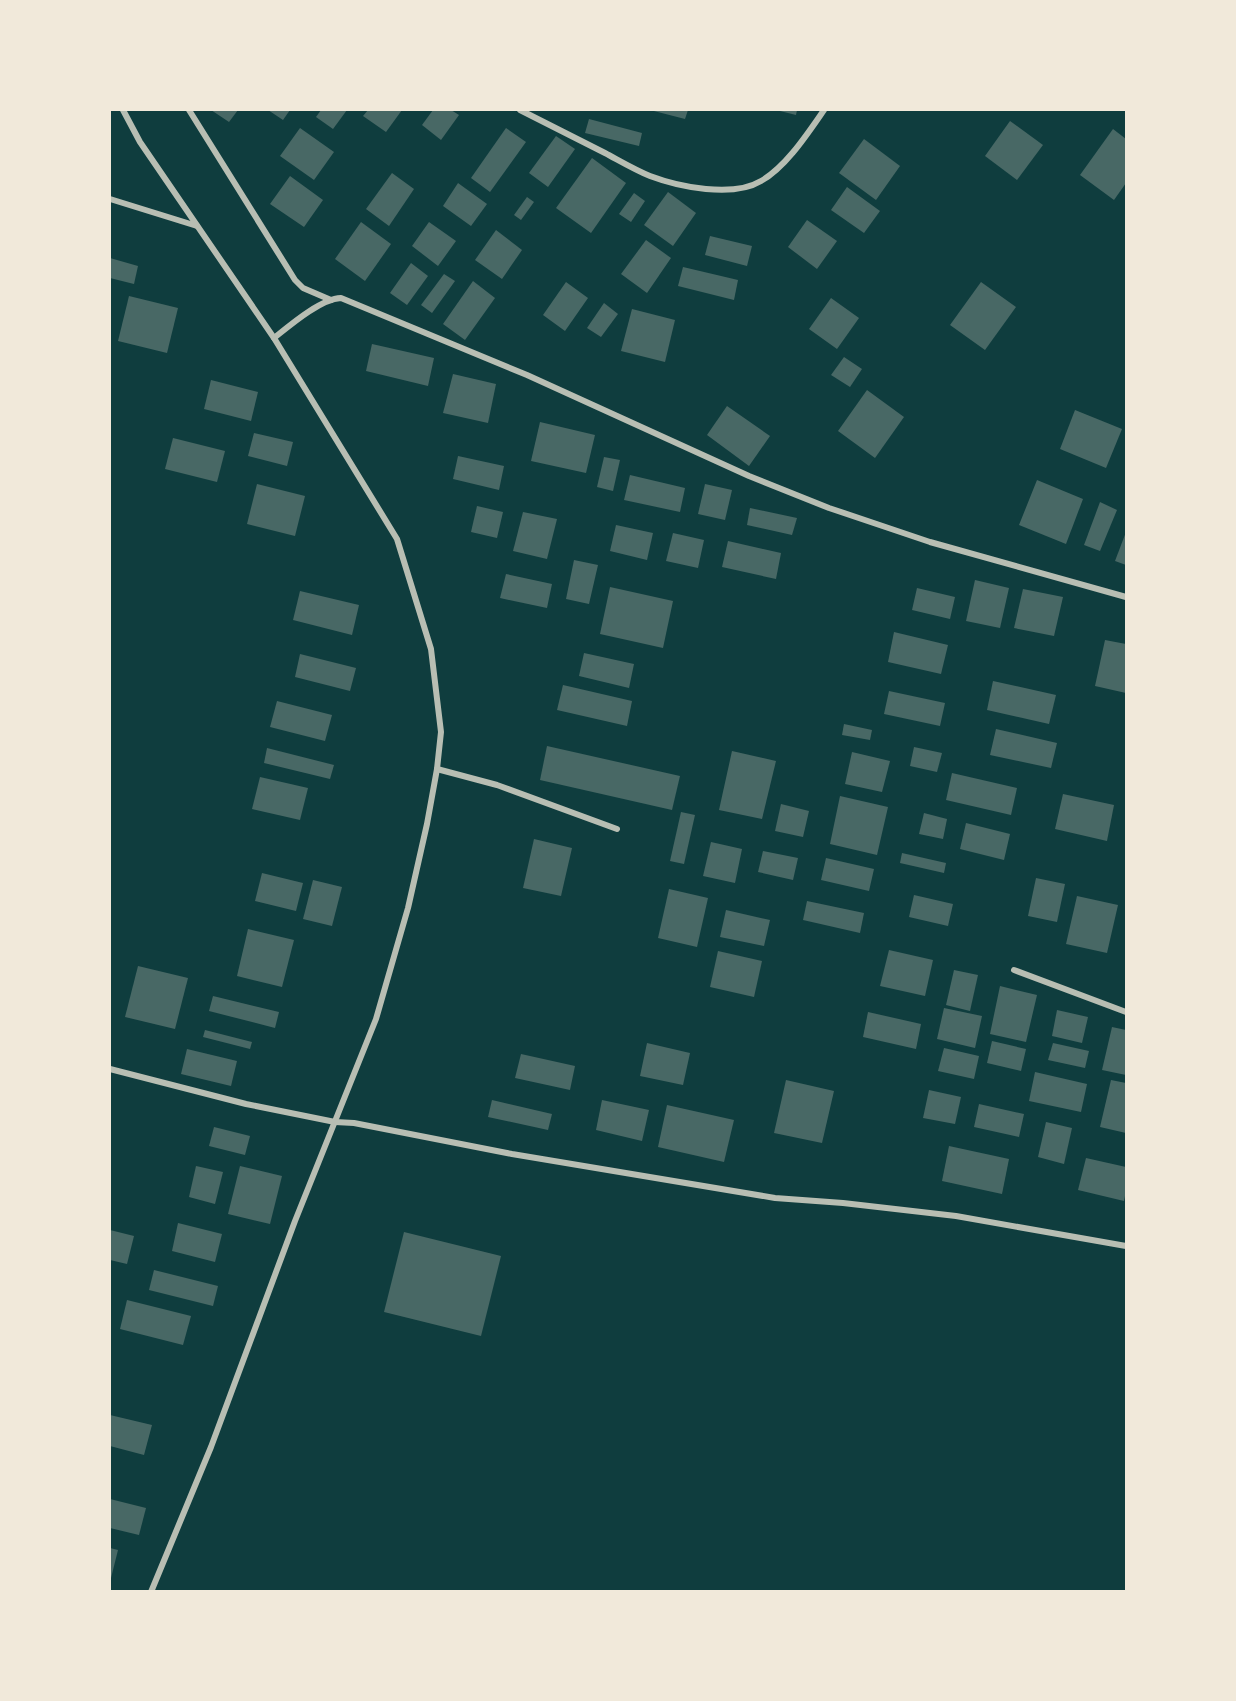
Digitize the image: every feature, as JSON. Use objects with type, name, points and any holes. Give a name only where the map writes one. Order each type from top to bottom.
[{"type":"street","points":[[123,110],[140,141],[197,226],[276,336],[397,539],[431,649],[441,732],[437,768],[408,908],[376,1019],[296,1221],[211,1447],[151,1592]]},
{"type":"street","points":[[189,110],[295,280],[303,288],[331,300]]},
{"type":"street","points":[[520,110],[648,176],[672,183],[720,190],[743,188],[761,182],[776,170],[824,110]]},
{"type":"street","points":[[110,199],[197,226]]},
{"type":"street","points":[[276,336],[307,313],[331,300],[340,298],[527,375],[749,476],[829,508],[930,542],[1126,597]]},
{"type":"street","points":[[437,768],[497,785],[617,829]]},
{"type":"street","points":[[1014,970],[1126,1012]]},
{"type":"street","points":[[110,1069],[246,1104],[512,1154],[775,1198],[956,1216],[1126,1246]]},
{"type":"building","points":[[211,110],[238,110],[229,122]]},
{"type":"building","points":[[268,110],[290,110],[283,120]]},
{"type":"building","points":[[321,110],[347,110],[333,129],[316,117]]},
{"type":"building","points":[[368,110],[402,110],[386,132],[363,116]]},
{"type":"building","points":[[433,110],[451,110],[459,115],[441,140],[422,125]]},
{"type":"building","points":[[650,110],[688,110],[685,119]]},
{"type":"building","points":[[776,110],[797,110],[796,115]]},
{"type":"building","points":[[589,119],[642,133],[639,146],[585,133]]},
{"type":"building","points":[[1010,121],[1043,145],[1017,180],[985,156]]},
{"type":"building","points":[[300,128],[334,152],[314,180],[280,156]]},
{"type":"building","points":[[506,128],[526,142],[490,192],[471,178]]},
{"type":"building","points":[[1113,129],[1126,139],[1126,183],[1114,200],[1080,175]]},
{"type":"building","points":[[556,136],[575,149],[548,187],[529,173]]},
{"type":"building","points":[[864,139],[900,166],[876,200],[839,173]]},
{"type":"building","points":[[592,158],[626,183],[591,233],[556,208]]},
{"type":"building","points":[[392,173],[414,189],[389,226],[366,209]]},
{"type":"building","points":[[290,176],[323,200],[304,227],[270,204]]},
{"type":"building","points":[[458,183],[487,204],[471,226],[443,206]]},
{"type":"building","points":[[847,187],[880,211],[864,233],[831,210]]},
{"type":"building","points":[[668,192],[696,213],[673,246],[644,225]]},
{"type":"building","points":[[634,193],[645,201],[631,222],[619,214]]},
{"type":"building","points":[[527,197],[534,202],[521,220],[514,215]]},
{"type":"building","points":[[807,220],[837,241],[817,269],[788,247]]},
{"type":"building","points":[[361,222],[391,244],[365,281],[335,259]]},
{"type":"building","points":[[429,222],[456,241],[438,266],[412,246]]},
{"type":"building","points":[[496,230],[522,250],[502,279],[475,260]]},
{"type":"building","points":[[710,236],[752,246],[747,266],[705,255]]},
{"type":"building","points":[[646,240],[671,258],[647,293],[621,274]]},
{"type":"building","points":[[110,258],[138,266],[134,284],[110,278]]},
{"type":"building","points":[[411,263],[428,276],[407,305],[390,293]]},
{"type":"building","points":[[683,267],[738,280],[734,300],[678,286]]},
{"type":"building","points":[[444,274],[455,281],[432,313],[421,305]]},
{"type":"building","points":[[473,281],[495,298],[465,340],[443,324]]},
{"type":"building","points":[[566,282],[588,298],[565,331],[543,315]]},
{"type":"building","points":[[981,282],[1016,307],[985,350],[950,325]]},
{"type":"building","points":[[129,296],[178,308],[167,353],[118,341]]},
{"type":"building","points":[[831,298],[859,318],[837,349],[809,329]]},
{"type":"building","points":[[604,303],[618,314],[601,337],[587,328]]},
{"type":"building","points":[[632,309],[675,320],[665,362],[621,351]]},
{"type":"building","points":[[372,344],[434,358],[428,386],[366,371]]},
{"type":"building","points":[[844,357],[862,369],[850,387],[831,375]]},
{"type":"building","points":[[453,374],[496,384],[488,423],[443,413]]},
{"type":"building","points":[[211,380],[258,392],[251,421],[204,409]]},
{"type":"building","points":[[867,390],[904,417],[875,458],[838,431]]},
{"type":"building","points":[[727,406],[770,436],[749,466],[707,435]]},
{"type":"building","points":[[1075,410],[1122,429],[1106,468],[1060,449]]},
{"type":"building","points":[[540,422],[595,435],[586,473],[531,461]]},
{"type":"building","points":[[254,433],[293,442],[287,466],[248,456]]},
{"type":"building","points":[[173,438],[225,451],[217,482],[165,469]]},
{"type":"building","points":[[458,456],[504,466],[499,490],[453,479]]},
{"type":"building","points":[[604,457],[620,460],[613,491],[597,487]]},
{"type":"building","points":[[630,475],[685,488],[680,512],[624,500]]},
{"type":"building","points":[[1037,480],[1083,499],[1066,544],[1019,525]]},
{"type":"building","points":[[257,484],[305,496],[295,536],[247,524]]},
{"type":"building","points":[[705,484],[732,490],[725,520],[698,514]]},
{"type":"building","points":[[1100,502],[1117,510],[1100,551],[1084,545]]},
{"type":"building","points":[[477,506],[503,512],[497,538],[471,532]]},
{"type":"building","points":[[750,508],[797,518],[792,535],[747,525]]},
{"type":"building","points":[[523,512],[557,519],[547,559],[513,551]]},
{"type":"building","points":[[616,525],[653,533],[647,560],[610,551]]},
{"type":"building","points":[[1126,532],[1126,565],[1115,561]]},
{"type":"building","points":[[673,533],[704,540],[698,568],[666,561]]},
{"type":"building","points":[[728,541],[781,553],[776,579],[722,567]]},
{"type":"building","points":[[574,560],[598,565],[589,604],[566,599]]},
{"type":"building","points":[[506,574],[552,584],[547,608],[500,598]]},
{"type":"building","points":[[975,580],[1009,588],[1000,628],[966,621]]},
{"type":"building","points":[[610,587],[673,601],[663,648],[600,634]]},
{"type":"building","points":[[917,588],[955,597],[950,619],[912,610]]},
{"type":"building","points":[[1023,589],[1063,597],[1054,636],[1014,628]]},
{"type":"building","points":[[300,591],[359,605],[352,635],[293,620]]},
{"type":"building","points":[[894,632],[948,645],[941,674],[888,662]]},
{"type":"building","points":[[1105,640],[1126,644],[1126,693],[1095,686]]},
{"type":"building","points":[[584,653],[634,664],[629,688],[579,676]]},
{"type":"building","points":[[300,654],[356,668],[350,691],[295,677]]},
{"type":"building","points":[[993,681],[1056,695],[1049,724],[987,710]]},
{"type":"building","points":[[563,685],[632,701],[627,726],[557,710]]},
{"type":"building","points":[[889,691],[945,703],[940,726],[884,714]]},
{"type":"building","points":[[277,701],[332,715],[325,741],[270,727]]},
{"type":"building","points":[[844,724],[872,730],[870,740],[842,735]]},
{"type":"building","points":[[996,729],[1057,743],[1051,768],[990,755]]},
{"type":"building","points":[[547,746],[680,776],[672,810],[540,780]]},
{"type":"building","points":[[914,747],[942,753],[937,772],[910,766]]},
{"type":"building","points":[[267,748],[334,765],[330,779],[264,763]]},
{"type":"building","points":[[732,751],[776,761],[762,819],[719,810]]},
{"type":"building","points":[[852,752],[890,761],[882,792],[845,784]]},
{"type":"building","points":[[952,773],[1017,788],[1011,815],[946,800]]},
{"type":"building","points":[[260,777],[308,788],[300,820],[252,809]]},
{"type":"building","points":[[1063,794],[1114,805],[1107,841],[1055,829]]},
{"type":"building","points":[[840,796],[888,807],[877,855],[830,844]]},
{"type":"building","points":[[781,804],[809,811],[803,837],[775,831]]},
{"type":"building","points":[[681,812],[695,815],[684,864],[670,861]]},
{"type":"building","points":[[924,813],[947,819],[943,839],[919,834]]},
{"type":"building","points":[[966,823],[1010,834],[1004,860],[960,849]]},
{"type":"building","points":[[534,839],[572,848],[561,896],[523,888]]},
{"type":"building","points":[[711,842],[742,849],[735,883],[703,876]]},
{"type":"building","points":[[763,851],[798,858],[793,880],[758,872]]},
{"type":"building","points":[[902,853],[946,863],[944,873],[900,863]]},
{"type":"building","points":[[826,858],[874,869],[869,891],[821,880]]},
{"type":"building","points":[[262,873],[303,883],[296,911],[255,901]]},
{"type":"building","points":[[1036,878],[1065,884],[1057,922],[1028,916]]},
{"type":"building","points":[[313,880],[342,887],[332,926],[303,919]]},
{"type":"building","points":[[669,889],[708,898],[697,947],[658,938]]},
{"type":"building","points":[[914,895],[953,904],[948,926],[909,917]]},
{"type":"building","points":[[1077,896],[1118,905],[1107,953],[1066,944]]},
{"type":"building","points":[[807,901],[864,913],[860,933],[803,920]]},
{"type":"building","points":[[726,910],[770,920],[764,946],[720,937]]},
{"type":"building","points":[[248,929],[294,940],[282,987],[237,976]]},
{"type":"building","points":[[889,950],[933,960],[925,996],[880,986]]},
{"type":"building","points":[[718,951],[762,961],[754,997],[710,987]]},
{"type":"building","points":[[138,966],[188,978],[175,1029],[125,1017]]},
{"type":"building","points":[[954,970],[978,975],[970,1011],[946,1005]]},
{"type":"building","points":[[1000,986],[1037,995],[1026,1042],[990,1034]]},
{"type":"building","points":[[213,996],[279,1012],[275,1028],[209,1011]]},
{"type":"building","points":[[944,1008],[982,1016],[975,1048],[937,1039]]},
{"type":"building","points":[[1057,1010],[1088,1017],[1082,1043],[1052,1036]]},
{"type":"building","points":[[868,1012],[921,1024],[916,1049],[863,1037]]},
{"type":"building","points":[[1112,1027],[1126,1030],[1126,1075],[1102,1070]]},
{"type":"building","points":[[205,1030],[252,1042],[250,1049],[203,1037]]},
{"type":"building","points":[[992,1041],[1026,1049],[1021,1071],[987,1063]]},
{"type":"building","points":[[647,1043],[690,1053],[683,1085],[640,1076]]},
{"type":"building","points":[[1053,1043],[1089,1051],[1085,1068],[1048,1060]]},
{"type":"building","points":[[944,1048],[979,1056],[974,1079],[938,1071]]},
{"type":"building","points":[[187,1049],[237,1061],[231,1086],[181,1074]]},
{"type":"building","points":[[521,1054],[575,1066],[570,1090],[515,1078]]},
{"type":"building","points":[[1035,1072],[1087,1084],[1081,1112],[1029,1101]]},
{"type":"building","points":[[786,1080],[834,1091],[822,1143],[774,1133]]},
{"type":"building","points":[[1111,1080],[1126,1083],[1126,1133],[1100,1127]]},
{"type":"building","points":[[929,1090],[961,1097],[955,1124],[923,1118]]},
{"type":"building","points":[[492,1100],[552,1114],[548,1130],[488,1117]]},
{"type":"building","points":[[602,1100],[649,1110],[642,1141],[596,1130]]},
{"type":"building","points":[[979,1104],[1024,1114],[1019,1137],[974,1127]]},
{"type":"building","points":[[667,1105],[734,1120],[724,1162],[658,1147]]},
{"type":"building","points":[[1046,1122],[1072,1128],[1064,1164],[1038,1157]]},
{"type":"building","points":[[214,1127],[250,1136],[245,1155],[209,1146]]},
{"type":"building","points":[[949,1146],[1009,1159],[1002,1194],[942,1181]]},
{"type":"building","points":[[1086,1158],[1126,1167],[1124,1201],[1078,1190]]},
{"type":"building","points":[[196,1166],[223,1172],[215,1204],[189,1197]]},
{"type":"building","points":[[240,1166],[282,1176],[270,1224],[228,1214]]},
{"type":"building","points":[[178,1223],[222,1234],[215,1262],[172,1251]]},
{"type":"building","points":[[110,1230],[134,1236],[127,1264],[110,1260]]},
{"type":"building","points":[[404,1232],[501,1256],[481,1336],[384,1312]]},
{"type":"building","points":[[154,1270],[218,1286],[213,1306],[149,1290]]},
{"type":"building","points":[[127,1300],[191,1316],[183,1345],[120,1329]]},
{"type":"building","points":[[110,1415],[152,1425],[144,1455],[110,1446]]},
{"type":"building","points":[[110,1499],[146,1508],[139,1535],[110,1528]]},
{"type":"building","points":[[110,1548],[118,1550],[110,1582]]}]
